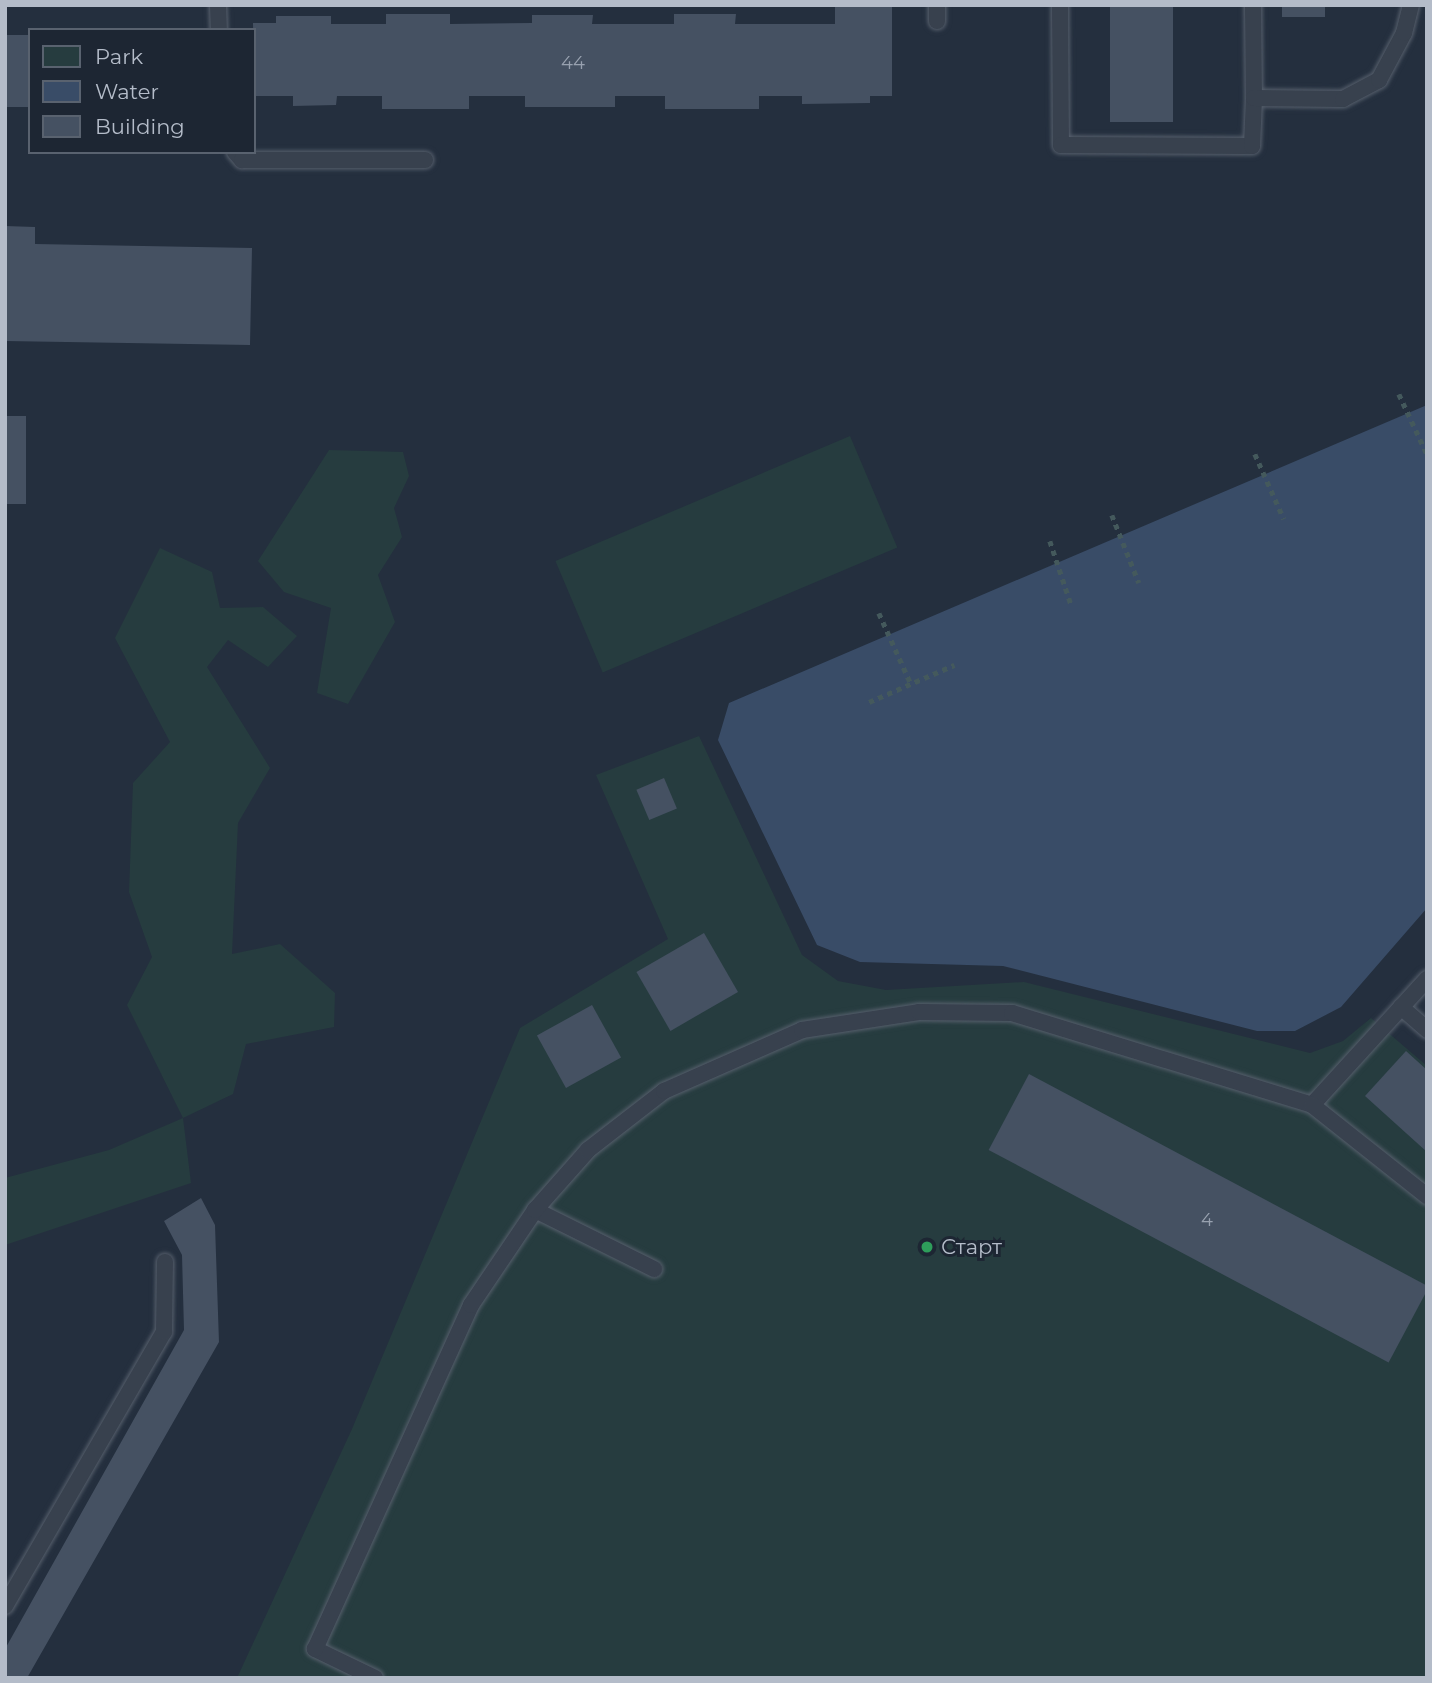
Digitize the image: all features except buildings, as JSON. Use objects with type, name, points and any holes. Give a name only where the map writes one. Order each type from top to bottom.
[{"type":"lane","points":[[218,5],[219,28]]},
{"type":"lane","points":[[1060,5],[1061,145],[1252,146],[1253,5]]},
{"type":"lane","points":[[1254,98],[1343,99],[1379,80],[1405,33],[1411,5]]},
{"type":"lane","points":[[237,154],[242,160],[425,160]]},
{"type":"lane","points":[[1312,1105],[1427,979]]},
{"type":"lane","points":[[1401,1007],[1427,1030]]},
{"type":"lane","points":[[375,1678],[315,1649],[471,1305],[535,1210],[588,1150],[664,1091],[802,1030],[919,1012],[1012,1013],[1312,1105],[1427,1196]]},
{"type":"lane","points":[[535,1210],[654,1269]]},
{"type":"lane","points":[[5,1606],[164,1332],[165,1262]]},
{"type":"path","points":[[1399,394],[1427,454]]},
{"type":"path","points":[[1255,454],[1284,519]]},
{"type":"path","points":[[1112,515],[1139,583]]},
{"type":"path","points":[[1050,541],[1071,604]]},
{"type":"path","points":[[879,613],[911,684]]},
{"type":"path","points":[[869,702],[954,665]]},
{"type":"green space","points":[[850,436],[897,547],[603,672],[555,561]]},
{"type":"green space","points":[[329,450],[403,452],[409,476],[394,508],[402,537],[378,575],[395,622],[348,704],[317,693],[331,608],[284,592],[258,561]]},
{"type":"green space","points":[[160,548],[212,572],[220,608],[263,607],[297,636],[268,667],[228,640],[207,667],[270,768],[238,823],[232,954],[280,944],[335,993],[334,1027],[246,1044],[233,1094],[183,1118],[127,1005],[152,957],[129,892],[133,783],[170,742],[115,638]]},
{"type":"green space","name":"Старт","points":[[699,736],[802,955],[838,981],[886,990],[1024,982],[1310,1053],[1343,1041],[1371,1018],[1427,1066],[1427,1678],[237,1678],[352,1429],[520,1028],[668,939],[596,775]]},
{"type":"green space","points":[[183,1118],[191,1183],[5,1245],[5,1178],[109,1150]]},
{"type":"water","points":[[1427,405],[1427,908],[1341,1007],[1295,1031],[1257,1031],[1003,966],[860,962],[817,945],[718,740],[729,703]]},
{"type":"place","name":"Старт","points":[[927,1247]]}]
